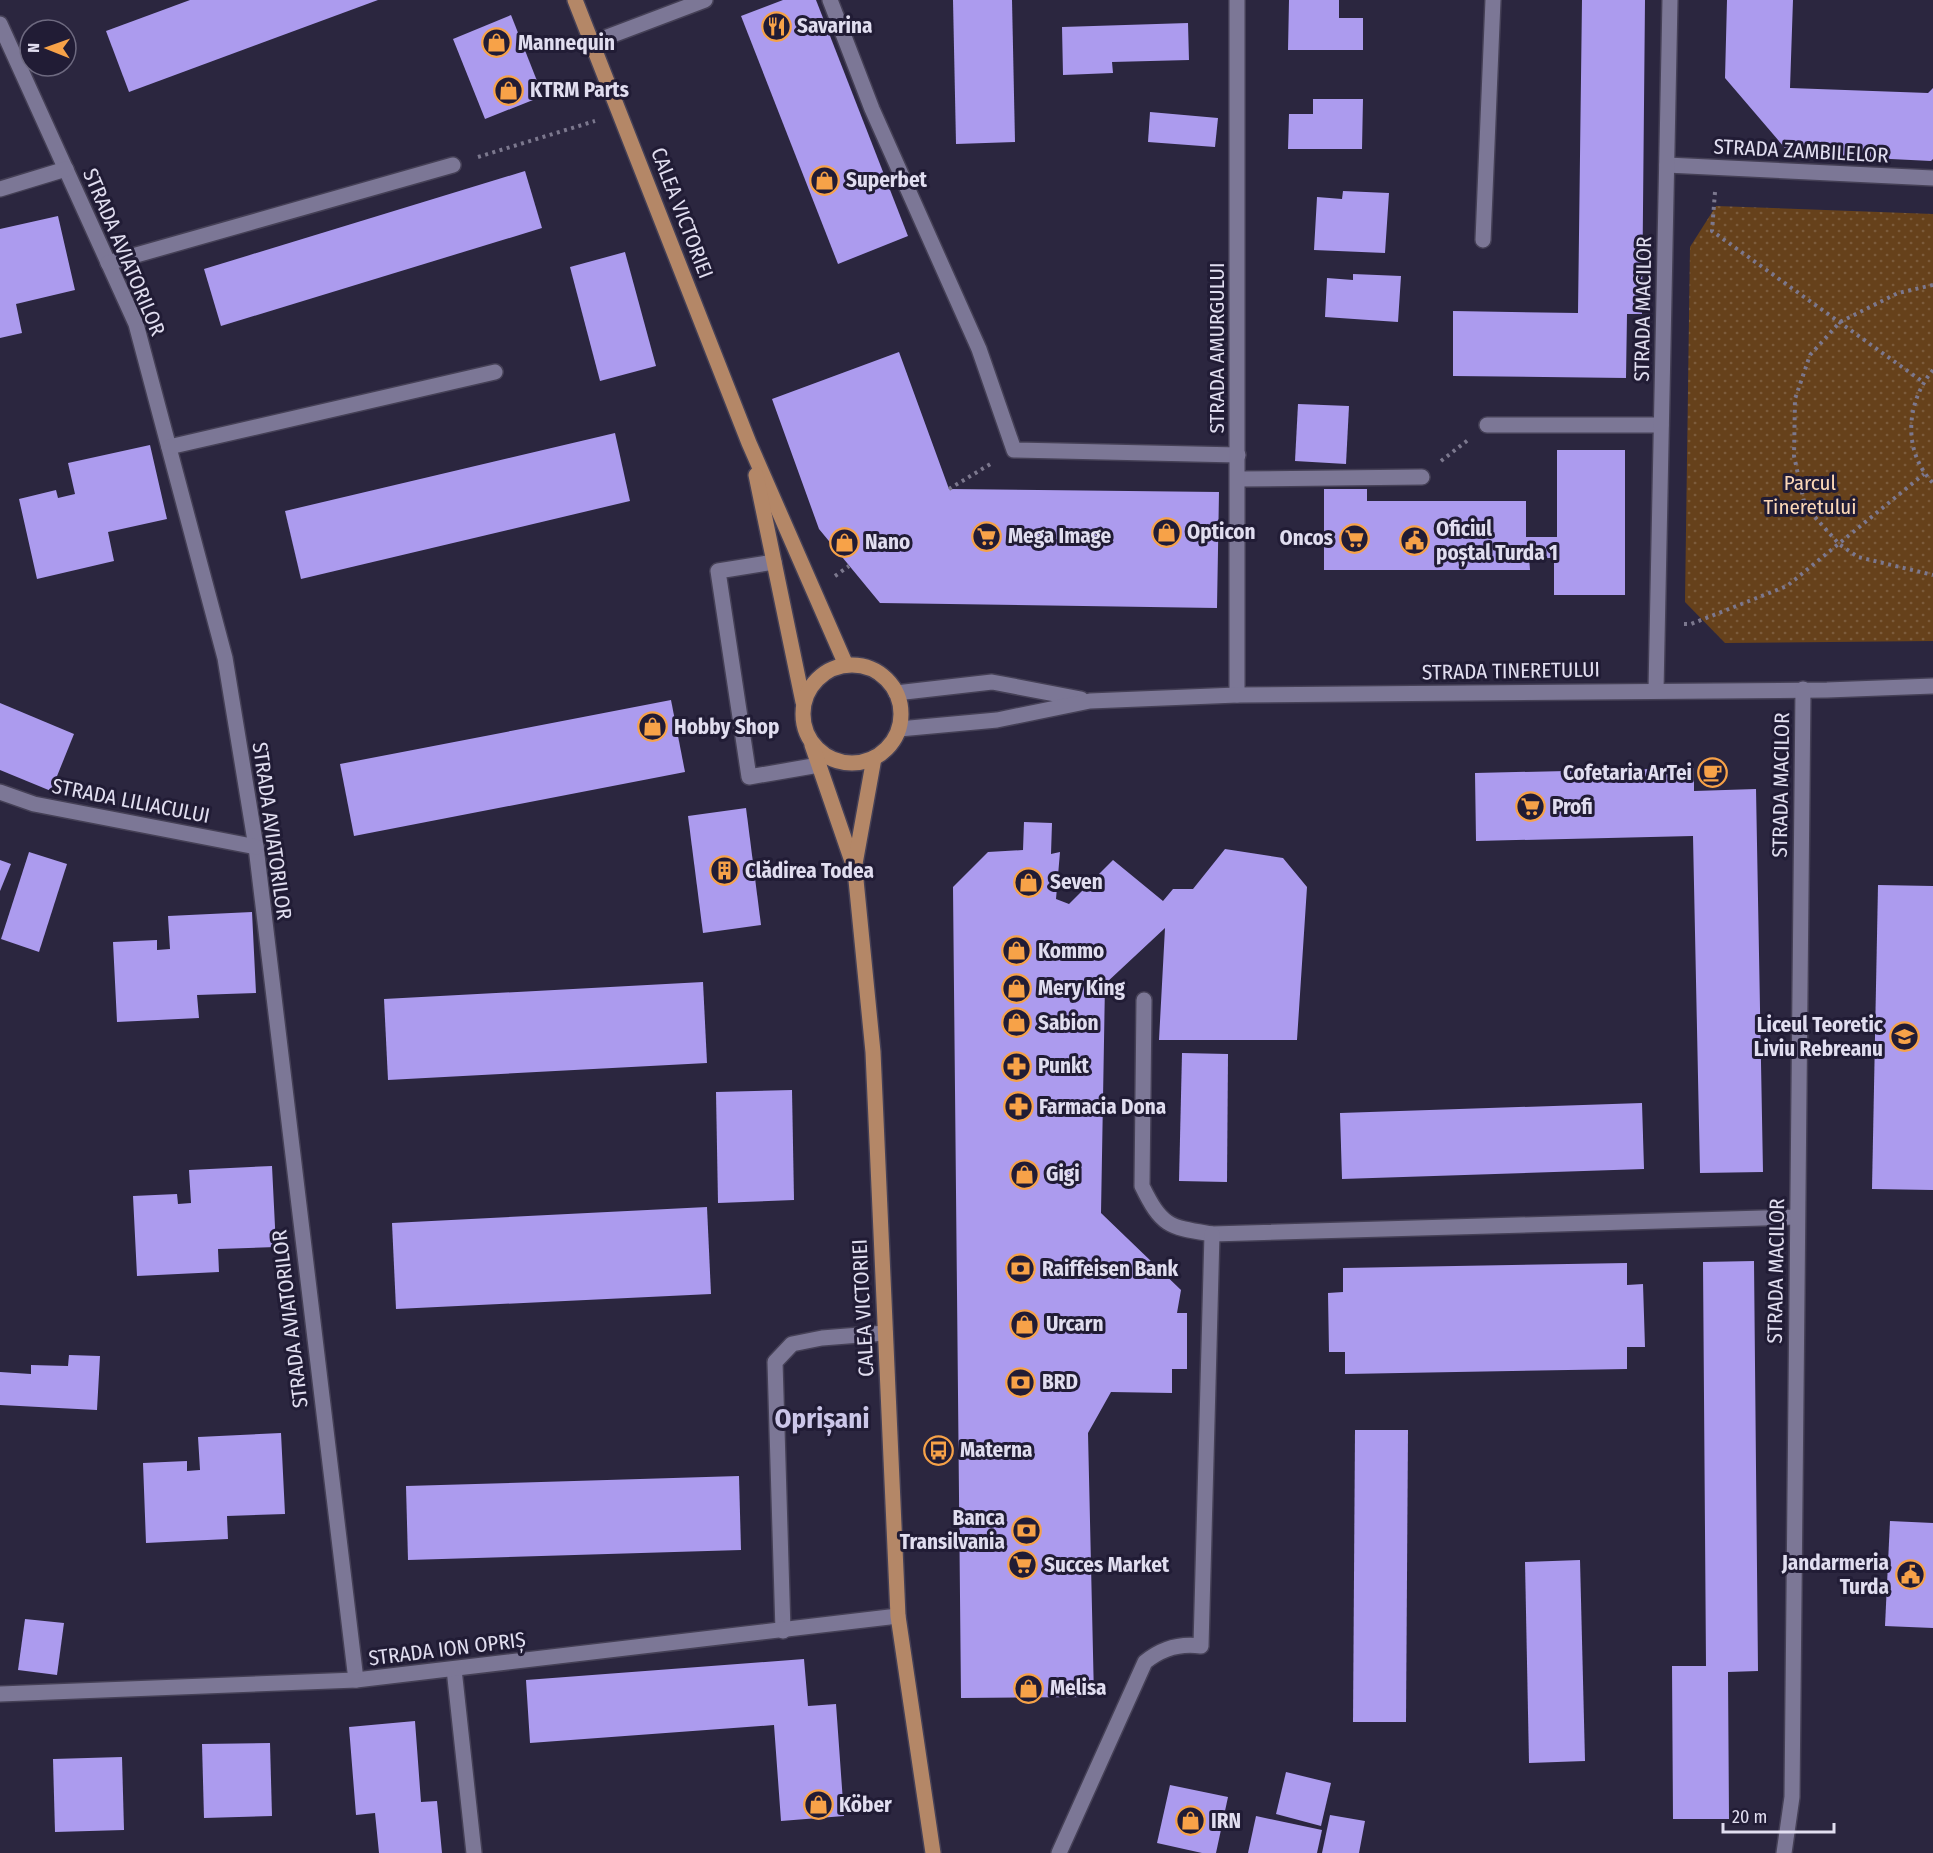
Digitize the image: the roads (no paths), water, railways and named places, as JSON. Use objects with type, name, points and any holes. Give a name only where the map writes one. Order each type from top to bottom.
[{"type":"main road","name":"CALEA VICTORIEI","points":[[575,0],[594,42],[749,443],[846,664]]},
{"type":"main road","name":"CALEA VICTORIEI","points":[[749,443],[803,702],[802,717],[805,732],[812,745],[854,867],[873,1052],[897,1616],[933,1853]]},
{"type":"main road","points":[[803,702],[809,688],[819,676],[846,664],[861,665],[876,671],[887,680],[896,693],[902,717],[894,741],[874,758],[858,764],[841,763],[825,756],[812,745]]},
{"type":"main road","name":"CALEA VICTORIEI","points":[[854,867],[874,758]]},
{"type":"street","points":[[594,42],[705,0]]},
{"type":"street","points":[[830,0],[872,109],[979,350],[1014,450],[1238,455]]},
{"type":"street","name":"STRADA AMURGULUI","points":[[1237,0],[1237,695]]},
{"type":"street","points":[[1483,240],[1493,0]]},
{"type":"street","name":"STRADA MACILOR","points":[[1656,690],[1670,0]]},
{"type":"street","name":"STRADA AVIATORILOR","points":[[0,24],[136,324],[225,657],[256,847],[356,1680]]},
{"type":"street","points":[[108,263],[453,165]]},
{"type":"street","name":"STRADA ZAMBILELOR","points":[[1667,165],[1933,178]]},
{"type":"street","points":[[0,189],[66,169]]},
{"type":"street","points":[[169,447],[495,372]]},
{"type":"street","points":[[1487,425],[1661,425]]},
{"type":"street","points":[[1238,479],[1422,477]]},
{"type":"street","points":[[774,562],[718,571],[749,777],[819,765]]},
{"type":"street","name":"STRADA TINERETULUI","points":[[896,693],[992,682],[1090,701]]},
{"type":"street","name":"STRADA TINERETULUI","points":[[899,729],[997,720],[1090,701],[1237,695],[1933,686]]},
{"type":"street","name":"STRADA MACILOR","points":[[1784,1853],[1792,1797],[1803,689]]},
{"type":"street","name":"STRADA LILIACULUI","points":[[0,792],[34,804],[256,847]]},
{"type":"street","points":[[1144,1000],[1142,1186],[1156,1213],[1175,1227],[1212,1234],[1797,1217]]},
{"type":"street","points":[[1059,1853],[1145,1662],[1157,1652],[1184,1644],[1202,1646],[1212,1234]]},
{"type":"street","points":[[783,1630],[775,1362],[792,1344],[822,1338],[885,1333]]},
{"type":"street","name":"STRADA ION OPRIȘ","points":[[0,1694],[356,1680],[897,1616]]},
{"type":"street","points":[[454,1669],[474,1853]]},
{"type":"place","name":"Savarina","points":[[776,26]]},
{"type":"place","name":"Mannequin","points":[[497,43]]},
{"type":"place","name":"KTRM Parts","points":[[509,90]]},
{"type":"place","name":"Superbet","points":[[825,180]]},
{"type":"place","name":"Opticon","points":[[1166,532]]},
{"type":"place","name":"Mega Image","points":[[987,536]]},
{"type":"place","name":"Oncos","points":[[1354,538]]},
{"type":"place","name":"Oficiul poștal Turda 1","points":[[1415,541]]},
{"type":"place","name":"Nano","points":[[844,542]]},
{"type":"place","name":"Hobby Shop","points":[[653,727]]},
{"type":"place","name":"Cofetaria ArTei","points":[[1713,773]]},
{"type":"place","name":"Profi","points":[[1531,807]]},
{"type":"place","name":"Clădirea Todea","points":[[724,871]]},
{"type":"place","name":"Seven","points":[[1029,882]]},
{"type":"place","name":"Kommo","points":[[1017,951]]},
{"type":"place","name":"Mery King","points":[[1017,988]]},
{"type":"place","name":"Sabion","points":[[1017,1023]]},
{"type":"place","name":"Liceul Teoretic Liviu Rebreanu","points":[[1904,1037]]},
{"type":"place","name":"Punkt","points":[[1017,1066]]},
{"type":"place","name":"Farmacia Dona","points":[[1018,1107]]},
{"type":"place","name":"Gigi","points":[[1025,1174]]},
{"type":"place","name":"Raiffeisen Bank","points":[[1021,1269]]},
{"type":"place","name":"Urcarn","points":[[1025,1324]]},
{"type":"place","name":"BRD","points":[[1021,1382]]},
{"type":"place","name":"Materna","points":[[939,1450]]},
{"type":"place","name":"Banca Transilvania","points":[[1026,1530]]},
{"type":"place","name":"Succes Market","points":[[1023,1565]]},
{"type":"place","name":"Jandarmeria Turda","points":[[1910,1575]]},
{"type":"place","name":"Melisa","points":[[1029,1688]]},
{"type":"place","name":"Köber","points":[[818,1805]]},
{"type":"place","name":"IRN","points":[[1190,1821]]},
{"type":"district","name":"Oprișani","points":[[822,1419]]},
{"type":"park label","name":"Parcul Tineretului","points":[[1810,495]]}]
